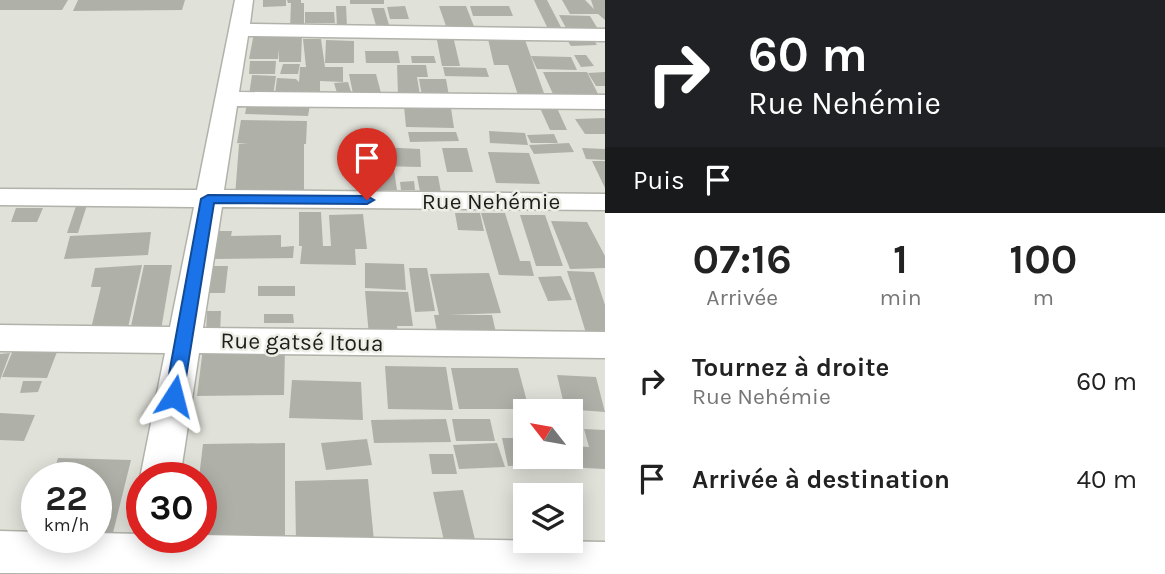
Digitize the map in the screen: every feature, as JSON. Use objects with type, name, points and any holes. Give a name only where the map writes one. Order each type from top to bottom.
[{"type":"street","points":[[163,462],[244,0]]},
{"type":"street","points":[[239,30],[605,35]]},
{"type":"street","points":[[228,99],[605,102]]},
{"type":"street","name":"Rue Nehémie","points":[[0,197],[605,202]]},
{"type":"street","name":"Rue gatsé Itoua","points":[[0,338],[605,345]]},
{"type":"street","points":[[0,552],[605,563]]},
{"type":"building","points":[[0,0],[68,0],[62,10],[0,10]]},
{"type":"building","points":[[78,0],[185,0],[182,10],[73,11]]},
{"type":"building","points":[[263,0],[286,0],[286,6],[263,7]]},
{"type":"building","points":[[287,0],[301,0],[301,3],[304,3],[304,28],[290,28],[291,3]]},
{"type":"building","points":[[350,0],[384,0],[384,4],[350,4]]},
{"type":"building","points":[[534,0],[547,0],[563,31],[549,31]]},
{"type":"building","points":[[562,0],[585,0],[594,9],[591,0],[605,0],[605,20],[598,14],[570,14]]},
{"type":"building","points":[[336,6],[346,6],[347,27],[337,27]]},
{"type":"building","points":[[405,6],[409,19],[390,19],[387,7]]},
{"type":"building","points":[[439,6],[466,6],[475,29],[447,29]]},
{"type":"building","points":[[470,6],[509,6],[513,16],[473,16]]},
{"type":"building","points":[[371,8],[384,8],[390,28],[377,29]]},
{"type":"building","points":[[305,12],[334,12],[335,23],[305,23]]},
{"type":"building","points":[[559,15],[590,16],[598,29],[566,28]]},
{"type":"building","points":[[254,33],[302,33],[301,62],[279,62],[279,49],[278,59],[249,59]]},
{"type":"building","points":[[436,35],[453,36],[460,66],[442,66]]},
{"type":"building","points":[[591,36],[597,45],[571,46],[565,37]]},
{"type":"building","points":[[303,39],[321,39],[325,67],[343,67],[343,82],[320,81],[320,94],[275,94],[277,78],[296,79],[299,82],[300,67],[306,67]]},
{"type":"building","points":[[488,39],[525,40],[545,96],[518,95],[508,65],[494,65]]},
{"type":"building","points":[[326,40],[354,41],[354,63],[325,63]]},
{"type":"building","points":[[365,51],[398,51],[400,63],[366,63]]},
{"type":"building","points":[[574,55],[586,55],[594,66],[581,67]]},
{"type":"building","points":[[411,56],[434,56],[436,63],[412,63]]},
{"type":"building","points":[[531,56],[571,57],[577,70],[537,69]]},
{"type":"building","points":[[250,61],[276,61],[275,74],[249,74]]},
{"type":"building","points":[[283,64],[300,64],[298,74],[280,74]]},
{"type":"building","points":[[397,65],[426,65],[428,77],[417,77],[420,95],[398,95]]},
{"type":"building","points":[[443,67],[486,68],[489,77],[445,76]]},
{"type":"building","points":[[543,72],[587,72],[598,94],[553,94]]},
{"type":"building","points":[[605,72],[605,86],[596,86],[588,73]]},
{"type":"building","points":[[349,74],[376,74],[381,93],[353,94]]},
{"type":"building","points":[[252,75],[276,76],[273,96],[249,95]]},
{"type":"building","points":[[419,79],[446,79],[449,96],[422,96]]},
{"type":"building","points":[[348,82],[351,92],[337,93],[334,83]]},
{"type":"building","points":[[247,103],[310,105],[308,116],[245,114]]},
{"type":"building","points":[[404,106],[451,108],[454,128],[406,127]]},
{"type":"building","points":[[540,108],[557,108],[567,130],[550,130]]},
{"type":"building","points":[[605,118],[605,134],[585,134],[575,119]]},
{"type":"building","points":[[241,120],[307,121],[304,196],[235,196],[239,144],[248,144],[237,143]]},
{"type":"building","points":[[489,131],[525,133],[528,145],[490,143]]},
{"type":"building","points":[[408,132],[456,132],[459,141],[410,142]]},
{"type":"building","points":[[554,134],[558,143],[531,143],[527,135]]},
{"type":"building","points":[[569,143],[574,152],[534,154],[529,145]]},
{"type":"building","points":[[379,147],[420,149],[421,167],[379,166]]},
{"type":"building","points":[[442,148],[467,148],[473,172],[447,172]]},
{"type":"building","points":[[582,148],[605,149],[605,160],[586,159]]},
{"type":"building","points":[[488,152],[529,153],[540,184],[496,183]]},
{"type":"building","points":[[592,161],[605,161],[605,188]]},
{"type":"building","points":[[362,170],[394,170],[397,190],[364,190]]},
{"type":"building","points":[[417,176],[438,176],[441,192],[420,192]]},
{"type":"building","points":[[414,181],[415,190],[401,190],[400,182]]},
{"type":"building","points":[[87,205],[78,233],[67,233],[76,206]]},
{"type":"building","points":[[16,208],[43,208],[37,222],[11,222]]},
{"type":"building","points":[[299,212],[321,212],[323,246],[331,246],[329,215],[363,214],[367,249],[355,249],[356,265],[300,264],[302,246],[299,246]]},
{"type":"building","points":[[455,213],[480,213],[484,231],[458,230]]},
{"type":"building","points":[[481,213],[505,213],[520,261],[530,261],[534,276],[499,275]]},
{"type":"building","points":[[520,215],[545,215],[563,266],[536,266]]},
{"type":"building","points":[[551,221],[587,222],[605,256],[605,268],[570,269]]},
{"type":"building","points":[[216,231],[232,231],[231,236],[281,235],[281,247],[294,246],[293,258],[213,259]]},
{"type":"building","points":[[151,232],[148,255],[64,259],[70,236]]},
{"type":"building","points":[[365,263],[404,264],[406,290],[365,288]]},
{"type":"building","points":[[142,265],[127,332],[90,333],[101,287],[91,287],[95,268]]},
{"type":"building","points":[[144,265],[172,265],[161,330],[130,331]]},
{"type":"building","points":[[210,266],[228,266],[225,293],[207,293]]},
{"type":"building","points":[[409,268],[427,268],[435,311],[415,312]]},
{"type":"building","points":[[567,271],[594,272],[605,305],[605,334],[586,333]]},
{"type":"building","points":[[489,273],[501,313],[449,315],[492,315],[497,337],[438,337],[434,315],[439,315],[430,274]]},
{"type":"building","points":[[561,276],[572,300],[548,301],[538,277]]},
{"type":"building","points":[[258,286],[295,286],[295,296],[258,296]]},
{"type":"building","points":[[365,291],[408,292],[413,326],[397,326],[398,336],[369,336]]},
{"type":"building","points":[[207,311],[221,311],[220,333],[206,334]]},
{"type":"building","points":[[264,314],[293,314],[294,323],[264,323]]},
{"type":"building","points":[[16,343],[60,344],[47,378],[2,377]]},
{"type":"building","points":[[285,347],[284,395],[197,396],[203,348]]},
{"type":"building","points":[[10,353],[0,380],[0,354]]},
{"type":"building","points":[[385,366],[446,367],[453,410],[388,409]]},
{"type":"building","points":[[451,368],[518,368],[526,399],[513,399],[513,409],[459,409]]},
{"type":"building","points":[[557,375],[596,377],[605,412],[583,410],[583,399],[563,399]]},
{"type":"building","points":[[292,380],[361,382],[363,420],[289,418]]},
{"type":"building","points":[[23,381],[42,381],[38,392],[20,393]]},
{"type":"building","points":[[0,413],[35,415],[24,441],[0,440]]},
{"type":"building","points":[[446,419],[451,442],[374,443],[371,420]]},
{"type":"building","points":[[452,419],[490,419],[495,441],[456,441]]},
{"type":"building","points":[[584,429],[605,430],[605,469],[583,468],[583,447],[589,447]]},
{"type":"building","points":[[502,438],[513,438],[513,466],[508,466]]},
{"type":"building","points":[[367,439],[372,465],[326,470],[321,443]]},
{"type":"building","points":[[285,443],[285,553],[217,540],[217,462],[201,462],[203,444]]},
{"type":"building","points":[[497,443],[505,467],[459,469],[453,445]]},
{"type":"building","points":[[429,454],[453,454],[457,474],[432,474]]},
{"type":"building","points":[[58,458],[131,460],[126,462],[126,480],[112,537],[112,462],[57,462]]},
{"type":"building","points":[[368,479],[374,541],[296,543],[295,481]]},
{"type":"building","points":[[463,490],[477,548],[446,550],[433,492]]},
{"type":"route","points":[[174,396],[208,199],[367,200]]}]
